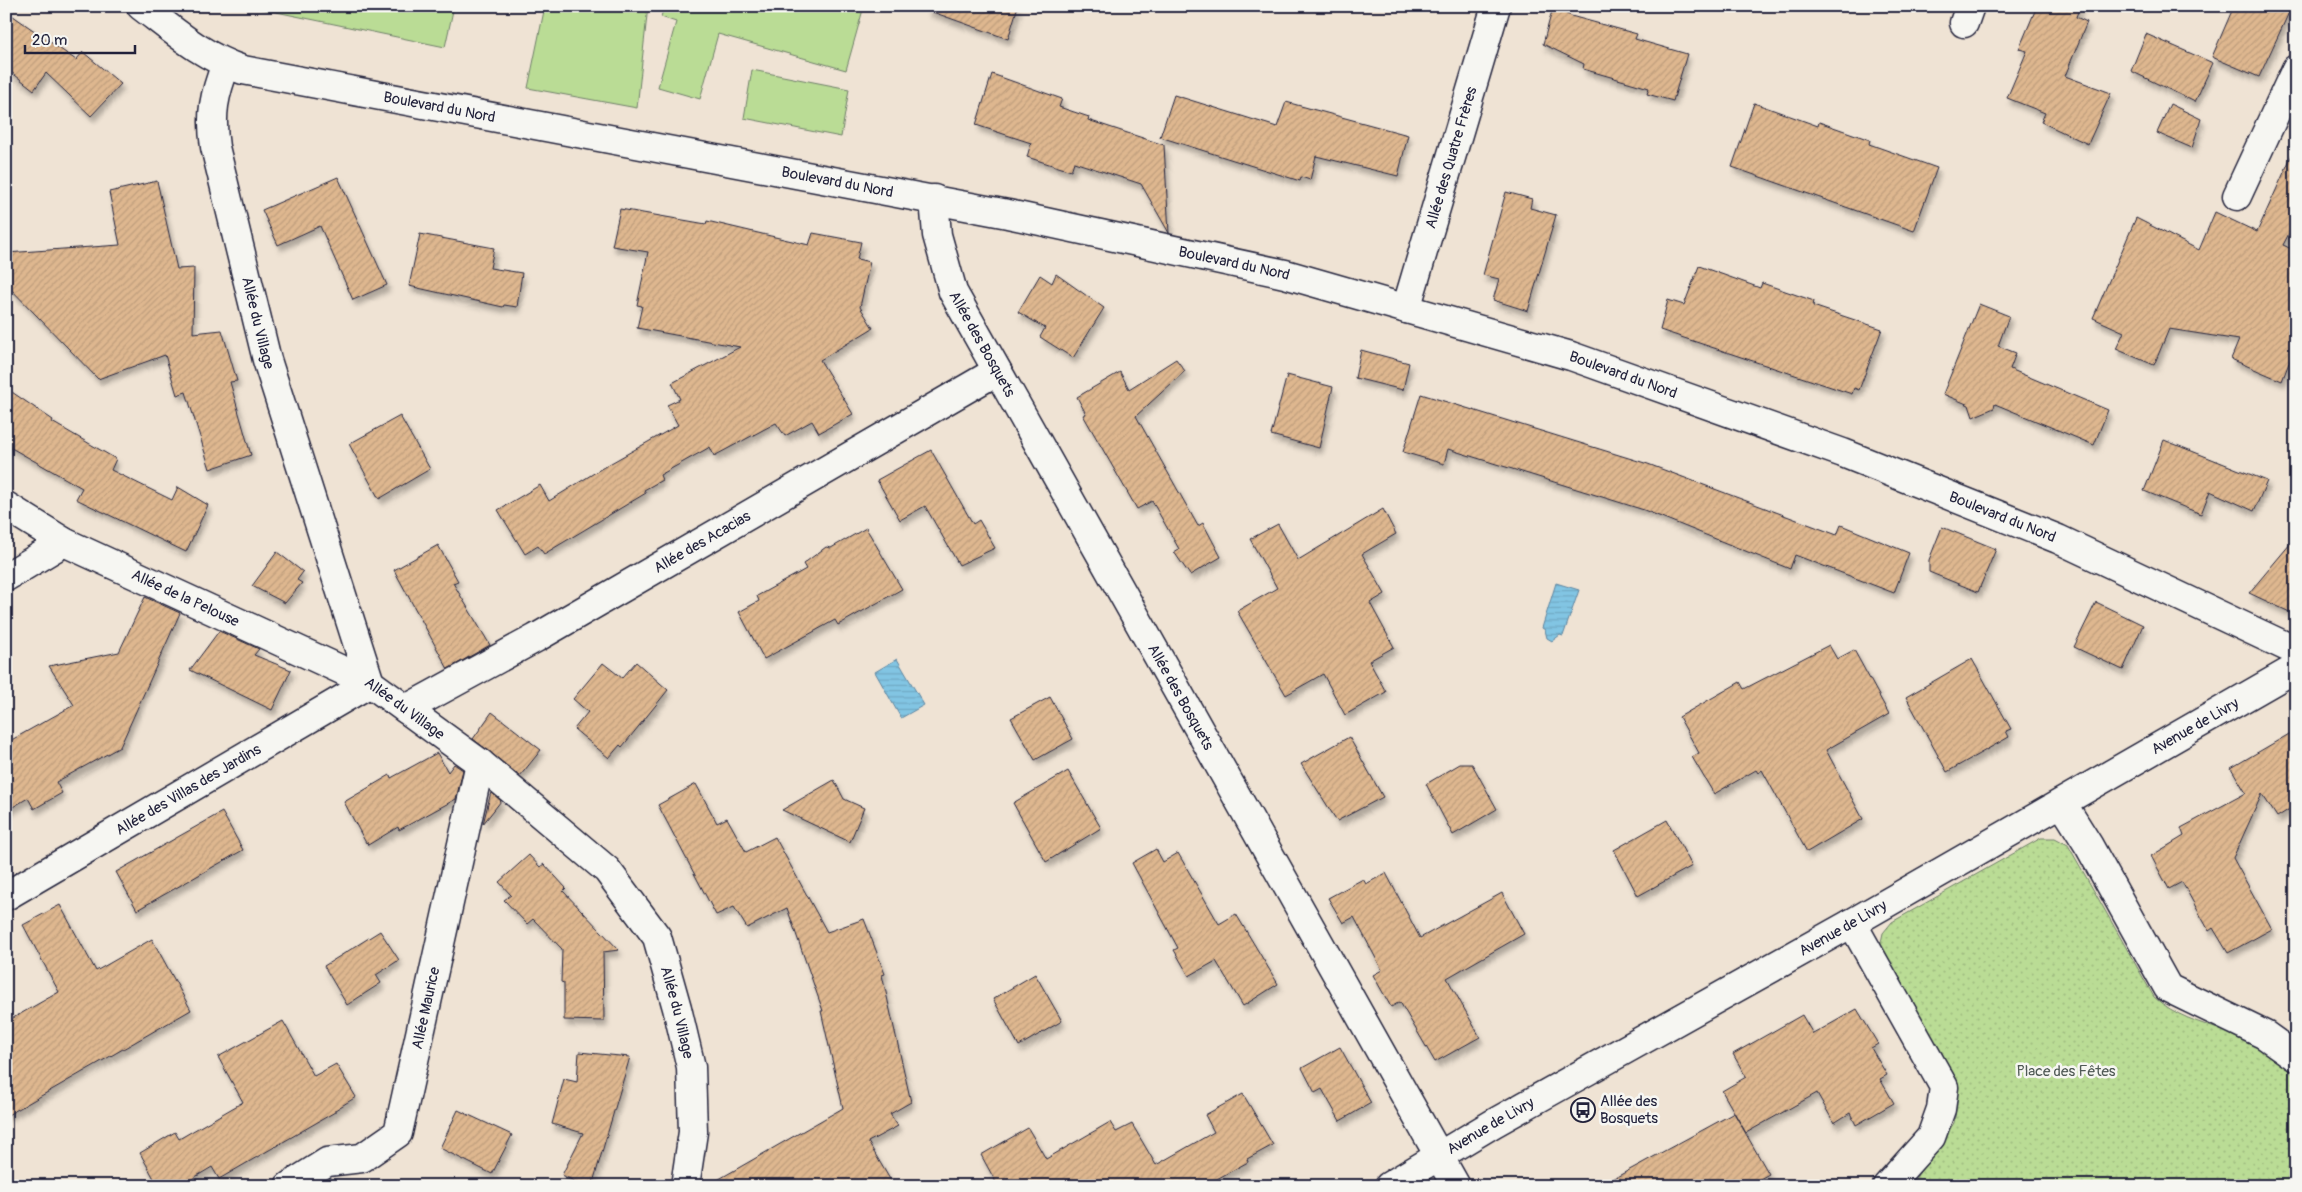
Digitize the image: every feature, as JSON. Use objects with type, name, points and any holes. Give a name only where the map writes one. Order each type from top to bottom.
[{"type":"street","name":"Boulevard du Nord","points":[[140,6],[191,45],[226,64],[261,74],[934,199],[1100,232],[1285,274],[1571,356],[1843,453],[2058,539],[2296,651]]},
{"type":"street","name":"Allée des Quatre Frères","points":[[1406,309],[1496,6]]},
{"type":"street","name":"Allée du Village","points":[[226,64],[215,90],[212,114],[216,147],[268,360],[370,683],[480,763],[606,870],[657,937],[677,1008],[690,1067],[693,1132],[685,1186]]},
{"type":"street","points":[[2237,196],[2296,69]]},
{"type":"street","name":"Allée des Bosquets","points":[[934,199],[937,234],[953,292],[1456,1186]]},
{"type":"street","name":"Allée des Acacias","points":[[406,709],[536,638],[997,371]]},
{"type":"street","name":"Allée de la Pelouse","points":[[6,506],[64,542],[370,683]]},
{"type":"street","points":[[6,577],[64,542]]},
{"type":"street","name":"Avenue de Livry","points":[[1389,1186],[1669,1024],[1852,923],[2296,668]]},
{"type":"street","name":"Allée des Villas des Jardins","points":[[6,896],[370,683]]},
{"type":"street","name":"Allée Maurice","points":[[289,1186],[327,1162],[362,1158],[398,1133],[480,763]]},
{"type":"street","points":[[2062,803],[2089,846],[2168,988],[2265,1035],[2296,1057]]},
{"type":"street","points":[[1852,923],[1944,1087],[1941,1109],[1931,1137],[1887,1186]]},
{"type":"green space","points":[[257,6],[454,6],[445,47],[257,8]]},
{"type":"green space","points":[[545,6],[648,6],[637,108],[528,88]]},
{"type":"green space","points":[[664,6],[864,6],[846,70],[718,34],[700,99],[658,87],[676,22],[661,17]]},
{"type":"green space","points":[[752,70],[849,89],[841,137],[744,118]]},
{"type":"green space","name":"Place des Fêtes","points":[[2041,838],[2055,838],[2068,845],[2154,997],[2179,1014],[2255,1045],[2281,1063],[2296,1078],[2296,1186],[1910,1186],[1954,1123],[1957,1104],[1951,1084],[1880,947],[1883,933],[1892,922]]},
{"type":"water","points":[[1556,583],[1579,590],[1563,636],[1560,635],[1552,641],[1547,638],[1545,630],[1542,628]]},
{"type":"water","points":[[897,659],[924,705],[901,718],[875,672]]},
{"type":"building","points":[[928,6],[1018,6],[1008,39],[927,10]]},
{"type":"building","points":[[2037,6],[2080,6],[2076,17],[2087,22],[2065,76],[2111,93],[2088,144],[2041,122],[2045,113],[2007,98],[2027,51],[2019,49]]},
{"type":"building","points":[[2234,6],[2292,6],[2259,77],[2212,57]]},
{"type":"building","points":[[1553,7],[1571,16],[1637,34],[1635,39],[1687,54],[1673,101],[1647,94],[1649,88],[1583,69],[1584,64],[1543,44]]},
{"type":"building","points":[[6,11],[76,60],[83,52],[121,84],[91,116],[46,73],[34,90],[6,68]]},
{"type":"building","points":[[2146,34],[2213,63],[2195,102],[2131,71]]},
{"type":"building","points":[[992,74],[1062,99],[1059,107],[1089,117],[1088,120],[1164,145],[1169,233],[1141,184],[1074,162],[1071,171],[1027,157],[1031,143],[976,125]]},
{"type":"building","points":[[1174,95],[1277,127],[1286,102],[1408,135],[1398,176],[1316,156],[1310,180],[1301,177],[1300,181],[1160,137]]},
{"type":"building","points":[[1754,103],[1818,126],[1819,122],[1870,140],[1869,144],[1937,168],[1914,231],[1732,167]]},
{"type":"building","points":[[2170,104],[2201,119],[2192,148],[2157,133]]},
{"type":"building","points":[[2296,146],[2296,220],[2283,245],[2296,251],[2296,345],[2282,381],[2231,359],[2239,340],[2169,329],[2154,365],[2116,349],[2124,332],[2093,318],[2136,218],[2199,250],[2215,212],[2257,232]]},
{"type":"building","points":[[338,177],[387,285],[353,300],[320,226],[278,245],[262,210]]},
{"type":"building","points":[[157,181],[177,269],[194,268],[193,333],[222,330],[237,381],[230,382],[251,455],[210,469],[186,392],[177,395],[165,355],[98,379],[6,284],[6,253],[120,245],[109,192]]},
{"type":"building","points":[[1506,192],[1532,199],[1530,208],[1556,215],[1528,311],[1493,300],[1499,279],[1483,275]]},
{"type":"building","points":[[620,209],[706,224],[707,221],[809,245],[813,233],[861,242],[857,259],[870,262],[860,307],[873,328],[820,360],[853,414],[819,433],[812,421],[785,436],[776,423],[714,456],[710,447],[660,475],[662,480],[644,490],[646,493],[544,554],[538,546],[525,554],[498,510],[540,485],[549,501],[678,425],[667,405],[680,399],[672,383],[740,347],[637,328],[642,306],[637,305],[648,252],[612,246]]},
{"type":"building","points":[[420,234],[494,248],[490,268],[522,273],[517,307],[504,305],[503,307],[409,286]]},
{"type":"building","points":[[1699,266],[1760,288],[1762,283],[1814,301],[1813,306],[1882,329],[1859,390],[1854,388],[1852,394],[1660,330],[1668,300],[1684,305]]},
{"type":"building","points":[[1056,274],[1104,308],[1073,358],[1040,337],[1045,328],[1018,312],[1040,275],[1052,283]]},
{"type":"building","points":[[1979,304],[2009,316],[1998,346],[2016,353],[2010,369],[2108,410],[2094,445],[1995,404],[1994,408],[1973,417],[1969,405],[1943,394]]},
{"type":"building","points":[[1361,350],[1409,363],[1403,390],[1355,378]]},
{"type":"building","points":[[1176,359],[1185,371],[1136,416],[1198,526],[1203,523],[1221,557],[1190,575],[1174,552],[1179,549],[1152,501],[1137,509],[1083,415],[1086,414],[1077,397],[1120,372],[1129,389]]},
{"type":"building","points":[[1287,375],[1333,387],[1319,448],[1271,435]]},
{"type":"building","points":[[6,388],[53,420],[52,422],[116,459],[111,470],[172,500],[178,487],[208,505],[186,552],[76,499],[82,488],[6,445]]},
{"type":"building","points":[[1421,394],[1648,464],[1837,535],[1841,525],[1909,553],[1894,593],[1795,555],[1790,569],[1644,510],[1448,449],[1444,464],[1403,452]]},
{"type":"building","points":[[400,416],[430,469],[379,499],[349,444]]},
{"type":"building","points":[[2164,440],[2267,481],[2254,511],[2210,491],[2201,514],[2144,491]]},
{"type":"building","points":[[931,450],[973,524],[979,520],[995,548],[959,565],[925,506],[900,520],[877,480]]},
{"type":"building","points":[[1383,509],[1396,534],[1362,554],[1385,594],[1370,603],[1394,647],[1369,661],[1386,692],[1345,715],[1323,674],[1286,695],[1237,611],[1277,588],[1250,539],[1278,524],[1298,560]]},
{"type":"building","points":[[1942,527],[1996,549],[1978,592],[1929,572],[1929,560]]},
{"type":"building","points":[[866,528],[902,589],[838,625],[835,620],[764,659],[739,612],[759,601],[757,596],[806,569],[803,564],[826,547],[831,548]]},
{"type":"building","points":[[2296,537],[2296,615],[2249,593]]},
{"type":"building","points":[[438,545],[458,581],[453,583],[490,645],[448,669],[394,570]]},
{"type":"building","points":[[277,552],[303,572],[297,580],[302,583],[285,603],[252,586]]},
{"type":"building","points":[[145,597],[180,613],[120,747],[56,782],[62,793],[34,809],[28,798],[6,811],[6,743],[74,705],[49,666],[119,652]]},
{"type":"building","points":[[2096,602],[2143,625],[2123,670],[2074,647]]},
{"type":"building","points":[[219,631],[259,649],[254,655],[291,670],[272,710],[190,670]]},
{"type":"building","points":[[1829,645],[1837,659],[1854,650],[1889,714],[1826,750],[1863,819],[1807,852],[1762,770],[1758,773],[1756,770],[1714,794],[1692,757],[1699,753],[1679,717],[1740,682],[1744,689]]},
{"type":"building","points":[[1972,659],[2011,729],[2006,731],[2009,737],[1947,772],[1906,697]]},
{"type":"building","points":[[636,662],[668,690],[622,747],[620,745],[609,758],[574,729],[588,712],[573,699],[603,663],[622,678]]},
{"type":"building","points":[[1050,697],[1073,739],[1035,760],[1011,718]]},
{"type":"building","points":[[492,712],[541,750],[520,776],[473,739]]},
{"type":"building","points":[[2296,730],[2296,805],[2277,817],[2262,794],[2233,858],[2272,929],[2228,953],[2213,928],[2209,931],[2182,882],[2169,889],[2151,856],[2184,836],[2181,828],[2246,793],[2231,768]]},
{"type":"building","points":[[1349,737],[1383,797],[1337,821],[1301,764]]},
{"type":"building","points":[[437,753],[448,772],[454,764],[463,770],[456,799],[399,830],[398,827],[368,845],[344,802],[390,775],[391,778]]},
{"type":"building","points":[[1460,764],[1472,764],[1497,809],[1453,835],[1426,784]]},
{"type":"building","points":[[1068,771],[1101,828],[1046,862],[1013,803]]},
{"type":"building","points":[[834,780],[844,799],[864,808],[850,842],[782,810]]},
{"type":"building","points":[[696,784],[717,823],[727,818],[746,852],[775,837],[827,932],[864,919],[885,974],[882,975],[911,1102],[890,1114],[898,1126],[868,1142],[894,1186],[707,1186],[843,1108],[821,1011],[823,1011],[787,908],[747,928],[734,907],[716,915],[658,805]]},
{"type":"building","points":[[491,792],[501,801],[483,824]]},
{"type":"building","points":[[222,812],[243,850],[137,910],[116,872]]},
{"type":"building","points":[[1667,820],[1692,866],[1638,896],[1614,850]]},
{"type":"building","points":[[1156,849],[1163,862],[1178,853],[1219,924],[1236,914],[1278,984],[1243,1006],[1216,961],[1189,976],[1174,950],[1178,948],[1132,863]]},
{"type":"building","points":[[529,855],[540,867],[544,864],[566,888],[563,891],[619,950],[603,952],[604,1021],[564,1020],[564,983],[561,982],[562,949],[533,919],[527,924],[504,900],[511,895],[499,882]]},
{"type":"building","points":[[1386,873],[1420,938],[1502,893],[1524,934],[1447,978],[1480,1037],[1435,1062],[1400,1002],[1391,1007],[1373,975],[1382,970],[1354,917],[1343,923],[1328,898],[1363,879],[1366,884]]},
{"type":"building","points":[[60,905],[96,971],[152,939],[191,1010],[6,1116],[6,1022],[59,992],[23,925]]},
{"type":"building","points":[[380,931],[399,960],[376,975],[381,983],[347,1005],[324,966]]},
{"type":"building","points":[[1035,974],[1062,1021],[1019,1046],[993,999]]},
{"type":"building","points":[[1857,1009],[1878,1044],[1871,1048],[1887,1075],[1880,1079],[1894,1103],[1856,1125],[1850,1113],[1834,1123],[1817,1093],[1746,1133],[1722,1091],[1746,1077],[1733,1054],[1802,1015],[1813,1034]]},
{"type":"building","points":[[283,1021],[314,1076],[336,1064],[356,1097],[335,1110],[335,1112],[219,1179],[212,1167],[180,1186],[158,1186],[140,1153],[175,1132],[179,1139],[243,1102],[218,1057]]},
{"type":"building","points":[[1340,1047],[1371,1103],[1340,1121],[1322,1089],[1315,1093],[1302,1068]]},
{"type":"building","points":[[579,1052],[630,1057],[592,1186],[584,1186],[562,1175],[583,1133],[552,1124],[564,1079],[577,1082]]},
{"type":"building","points":[[1243,1094],[1273,1145],[1247,1159],[1248,1162],[1204,1186],[998,1186],[981,1155],[1028,1128],[1046,1159],[1110,1122],[1116,1132],[1132,1124],[1156,1165],[1214,1132],[1205,1115]]},
{"type":"building","points":[[458,1110],[512,1135],[492,1174],[440,1148]]},
{"type":"building","points":[[1734,1113],[1769,1174],[1747,1186],[1600,1186]]},
{"type":"place","name":"Allée des Bosquets","points":[[1583,1110]]}]
